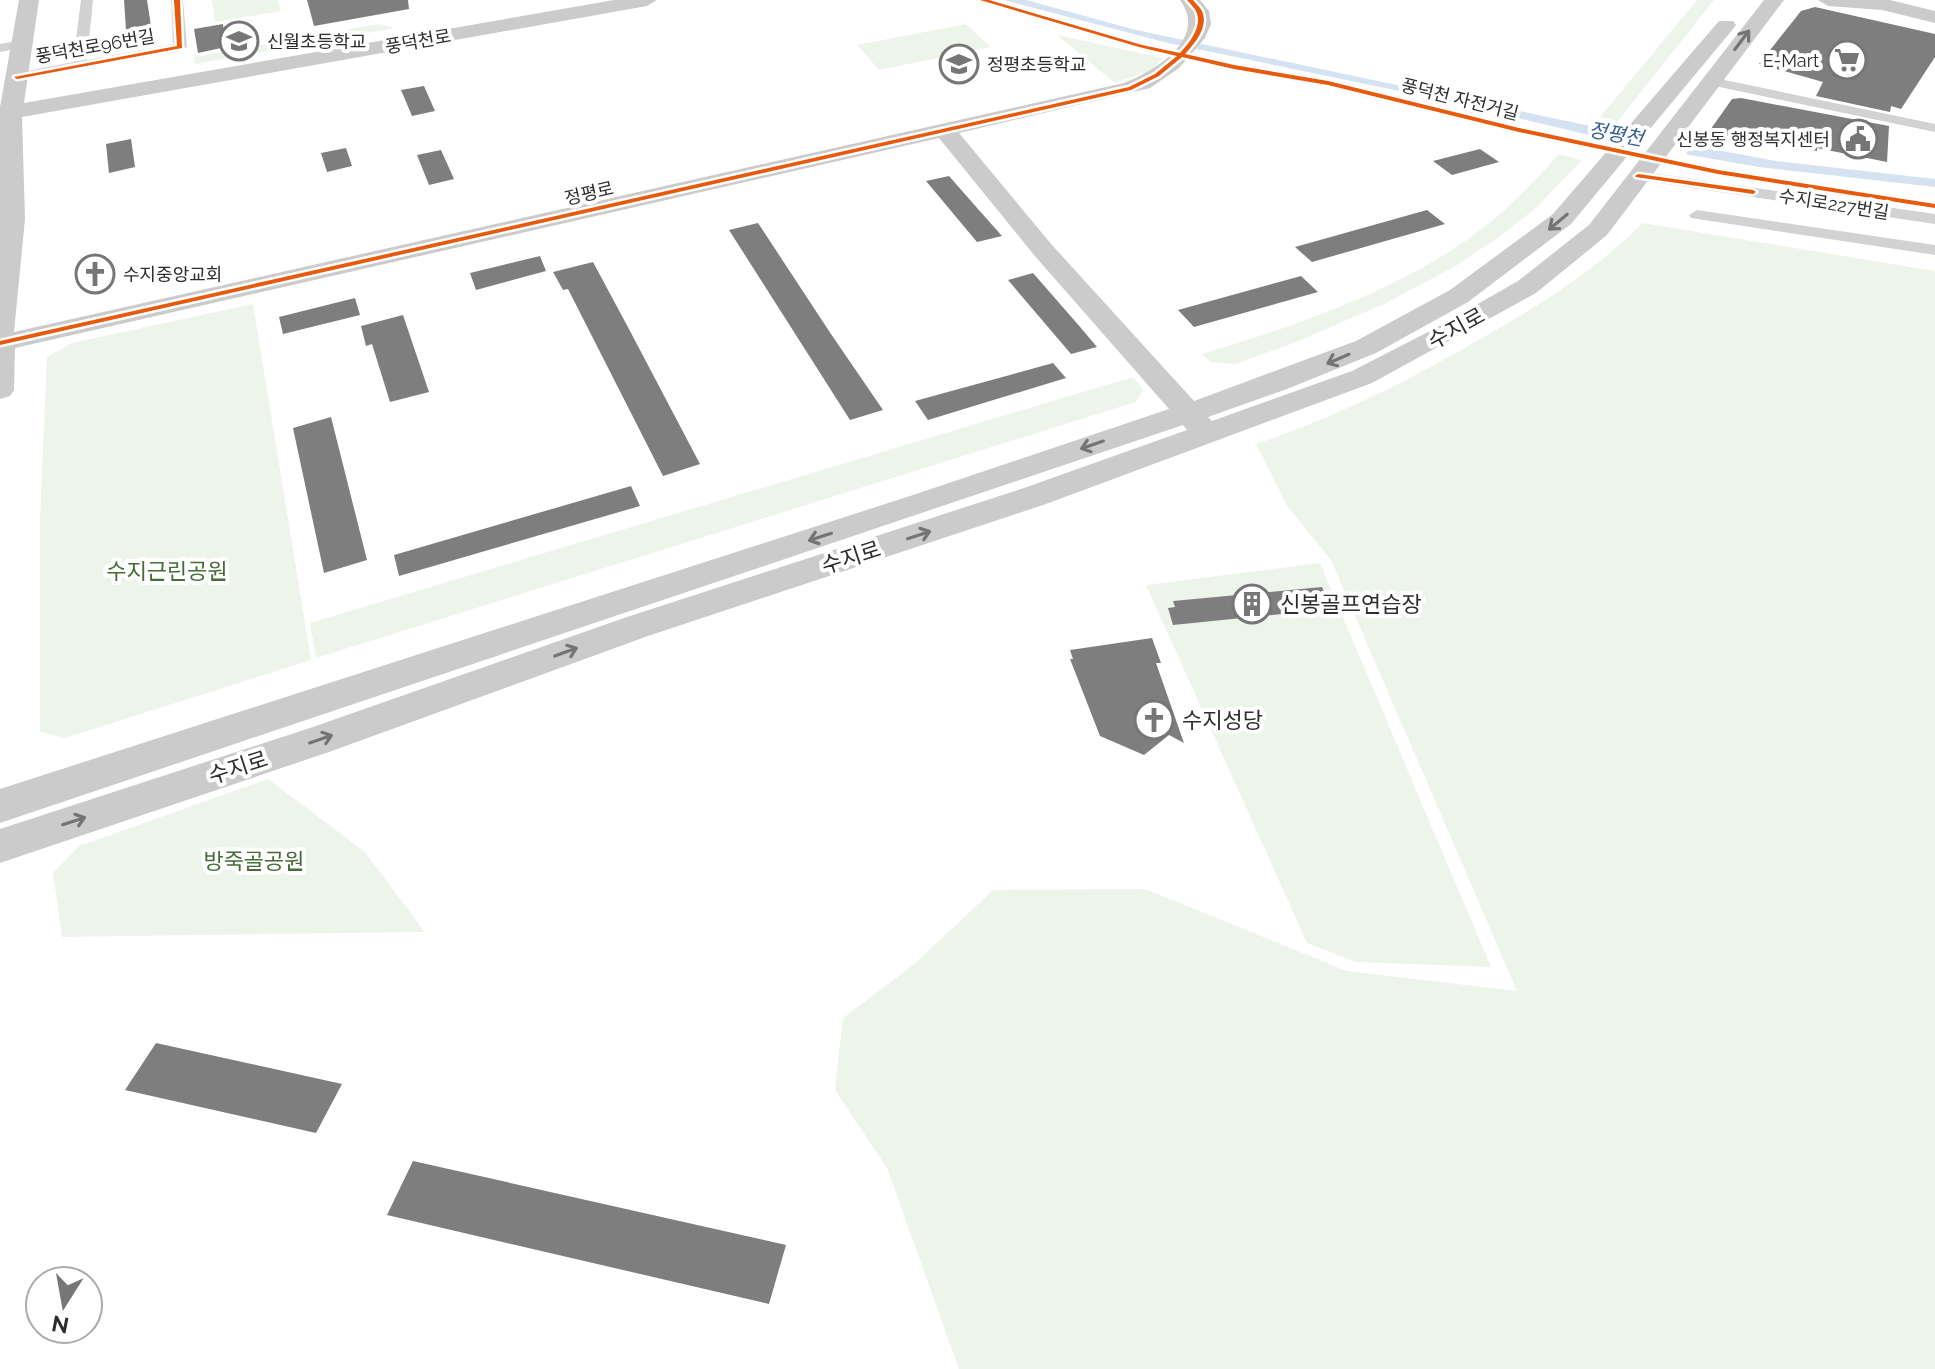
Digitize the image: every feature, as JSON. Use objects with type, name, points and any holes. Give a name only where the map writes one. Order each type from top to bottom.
[{"type":"main road","points":[[0,390],[7,220],[6,113],[17,77],[29,0]]},
{"type":"main road","name":"풍덕천로","points":[[6,113],[647,0]]},
{"type":"main road","name":"정평로","points":[[1,342],[1141,86],[1179,60],[1195,36],[1202,17],[1199,8],[1190,0]]},
{"type":"main road","points":[[1828,0],[1874,2],[1935,17]]},
{"type":"main road","points":[[1631,169],[1637,131],[1685,71],[1762,4]]},
{"type":"main road","points":[[1631,169],[1668,138],[1762,4]]},
{"type":"main road","points":[[946,132],[1043,250],[1197,423]]},
{"type":"main road","name":"수지로","points":[[0,806],[921,504],[1362,377],[1527,287],[1587,240],[1615,210],[1631,169]]},
{"type":"main road","name":"수지로","points":[[0,846],[316,741],[636,627],[1035,496],[1197,423]]},
{"type":"street","name":"풍덕천로96번길","points":[[80,65],[87,0]]},
{"type":"street","name":"풍덕천로96번길","points":[[17,77],[180,47],[177,0]]},
{"type":"street","points":[[0,48],[21,44]]},
{"type":"street","points":[[1710,81],[1935,128]]},
{"type":"street","name":"수지로227번길","points":[[1631,169],[1935,219]]},
{"type":"street","points":[[1697,215],[1935,250]]},
{"type":"green space","points":[[212,0],[278,0],[281,11],[215,22]]},
{"type":"green space","points":[[1697,0],[1714,0],[1618,121],[1600,117]]},
{"type":"green space","points":[[379,24],[395,28],[195,64],[194,57]]},
{"type":"green space","points":[[966,24],[991,47],[879,70],[857,45]]},
{"type":"green space","points":[[1057,35],[1163,58],[1150,71],[1115,83]]},
{"type":"green space","points":[[1559,154],[1582,160],[1536,208],[1454,267],[1384,304],[1294,343],[1235,364],[1211,362],[1202,354],[1316,316],[1429,264],[1494,219]]},
{"type":"green space","points":[[1642,223],[1935,271],[1935,1369],[959,1369],[887,1168],[835,1090],[843,1018],[913,965],[993,890],[1145,889],[1347,971],[1517,991],[1331,560],[1287,506],[1256,444],[1346,408],[1461,350],[1570,284]]},
{"type":"green space","name":"수지근린공원","points":[[253,304],[311,660],[65,738],[40,732],[40,519],[47,357],[72,343]]},
{"type":"green space","points":[[1133,377],[1143,390],[1136,402],[316,658],[310,623]]},
{"type":"green space","name":"신봉골프연습장","points":[[1320,563],[1491,967],[1356,962],[1307,943],[1146,585]]},
{"type":"green space","name":"방죽골공원","points":[[268,779],[365,852],[425,932],[62,937],[53,873],[79,846]]},
{"type":"water","name":"정평천","points":[[1004,0],[1026,0],[1136,30],[1600,128],[1776,161],[1935,179],[1935,187],[1759,167],[1627,144],[1438,99],[1168,43]]},
{"type":"pier","points":[[1606,125],[1695,142],[1683,158],[1593,141]]},
{"type":"building","points":[[124,0],[147,0],[151,26],[126,30]]},
{"type":"building","points":[[307,0],[408,0],[409,9],[314,26]]},
{"type":"building","name":"E-Mart","points":[[1815,7],[1935,34],[1935,57],[1901,109],[1891,106],[1890,112],[1816,96],[1823,82],[1759,64],[1801,11]]},
{"type":"building","points":[[223,24],[226,47],[198,53],[194,29]]},
{"type":"building","points":[[424,86],[435,111],[412,116],[401,90]]},
{"type":"building","points":[[1741,98],[1889,126],[1887,162],[1817,148],[1817,151],[1708,133],[1732,99]]},
{"type":"building","points":[[131,139],[135,167],[109,173],[106,144]]},
{"type":"building","points":[[346,148],[352,166],[327,172],[321,153]]},
{"type":"building","points":[[1480,149],[1499,162],[1452,175],[1433,161]]},
{"type":"building","points":[[441,150],[454,179],[429,185],[417,155]]},
{"type":"building","points":[[949,176],[1002,236],[977,242],[926,181]]},
{"type":"building","points":[[1427,210],[1445,224],[1312,262],[1295,247]]},
{"type":"building","points":[[758,223],[883,410],[850,420],[729,230]]},
{"type":"building","points":[[540,256],[546,271],[476,290],[470,273]]},
{"type":"building","points":[[593,262],[700,464],[663,476],[568,289],[563,290],[553,272]]},
{"type":"building","points":[[1033,273],[1097,347],[1071,354],[1008,280]]},
{"type":"building","points":[[1301,276],[1318,292],[1194,327],[1178,310]]},
{"type":"building","points":[[355,298],[360,315],[283,334],[279,317]]},
{"type":"building","points":[[403,315],[429,392],[390,402],[372,344],[366,346],[361,326]]},
{"type":"building","points":[[1053,363],[1066,378],[928,420],[915,401]]},
{"type":"building","points":[[331,417],[367,560],[324,573],[293,428]]},
{"type":"building","points":[[631,486],[640,506],[399,576],[394,555]]},
{"type":"building","name":"신봉골프연습장","points":[[1322,587],[1332,609],[1173,625],[1168,608],[1175,607],[1173,601]]},
{"type":"building","points":[[1152,638],[1161,663],[1156,663],[1184,743],[1169,735],[1144,755],[1100,736],[1070,659],[1073,659],[1070,650]]},
{"type":"building","points":[[156,1043],[342,1084],[316,1133],[125,1090]]},
{"type":"building","points":[[413,1161],[786,1245],[769,1304],[387,1215]]},
{"type":"cycle path","points":[[17,77],[180,47],[177,0]]},
{"type":"cycle path","name":"풍덕천 자전거길","points":[[983,0],[1141,46],[1234,67],[1328,83],[1519,130],[1718,172],[1935,206]]},
{"type":"cycle path","points":[[0,343],[1131,88],[1172,64],[1195,38],[1201,24],[1199,11],[1190,0]]},
{"type":"cycle path","points":[[1638,176],[1753,192]]},
{"type":"place","name":"신월초등학교","points":[[239,41]]},
{"type":"place","name":"E-Mart","points":[[1847,60]]},
{"type":"place","name":"정평초등학교","points":[[959,64]]},
{"type":"place","name":"신봉동 행정복지센터","points":[[1858,139]]},
{"type":"place","name":"수지중앙교회","points":[[95,274]]},
{"type":"place","name":"신봉골프연습장","points":[[1252,604]]},
{"type":"place","name":"수지성당","points":[[1154,720]]}]
